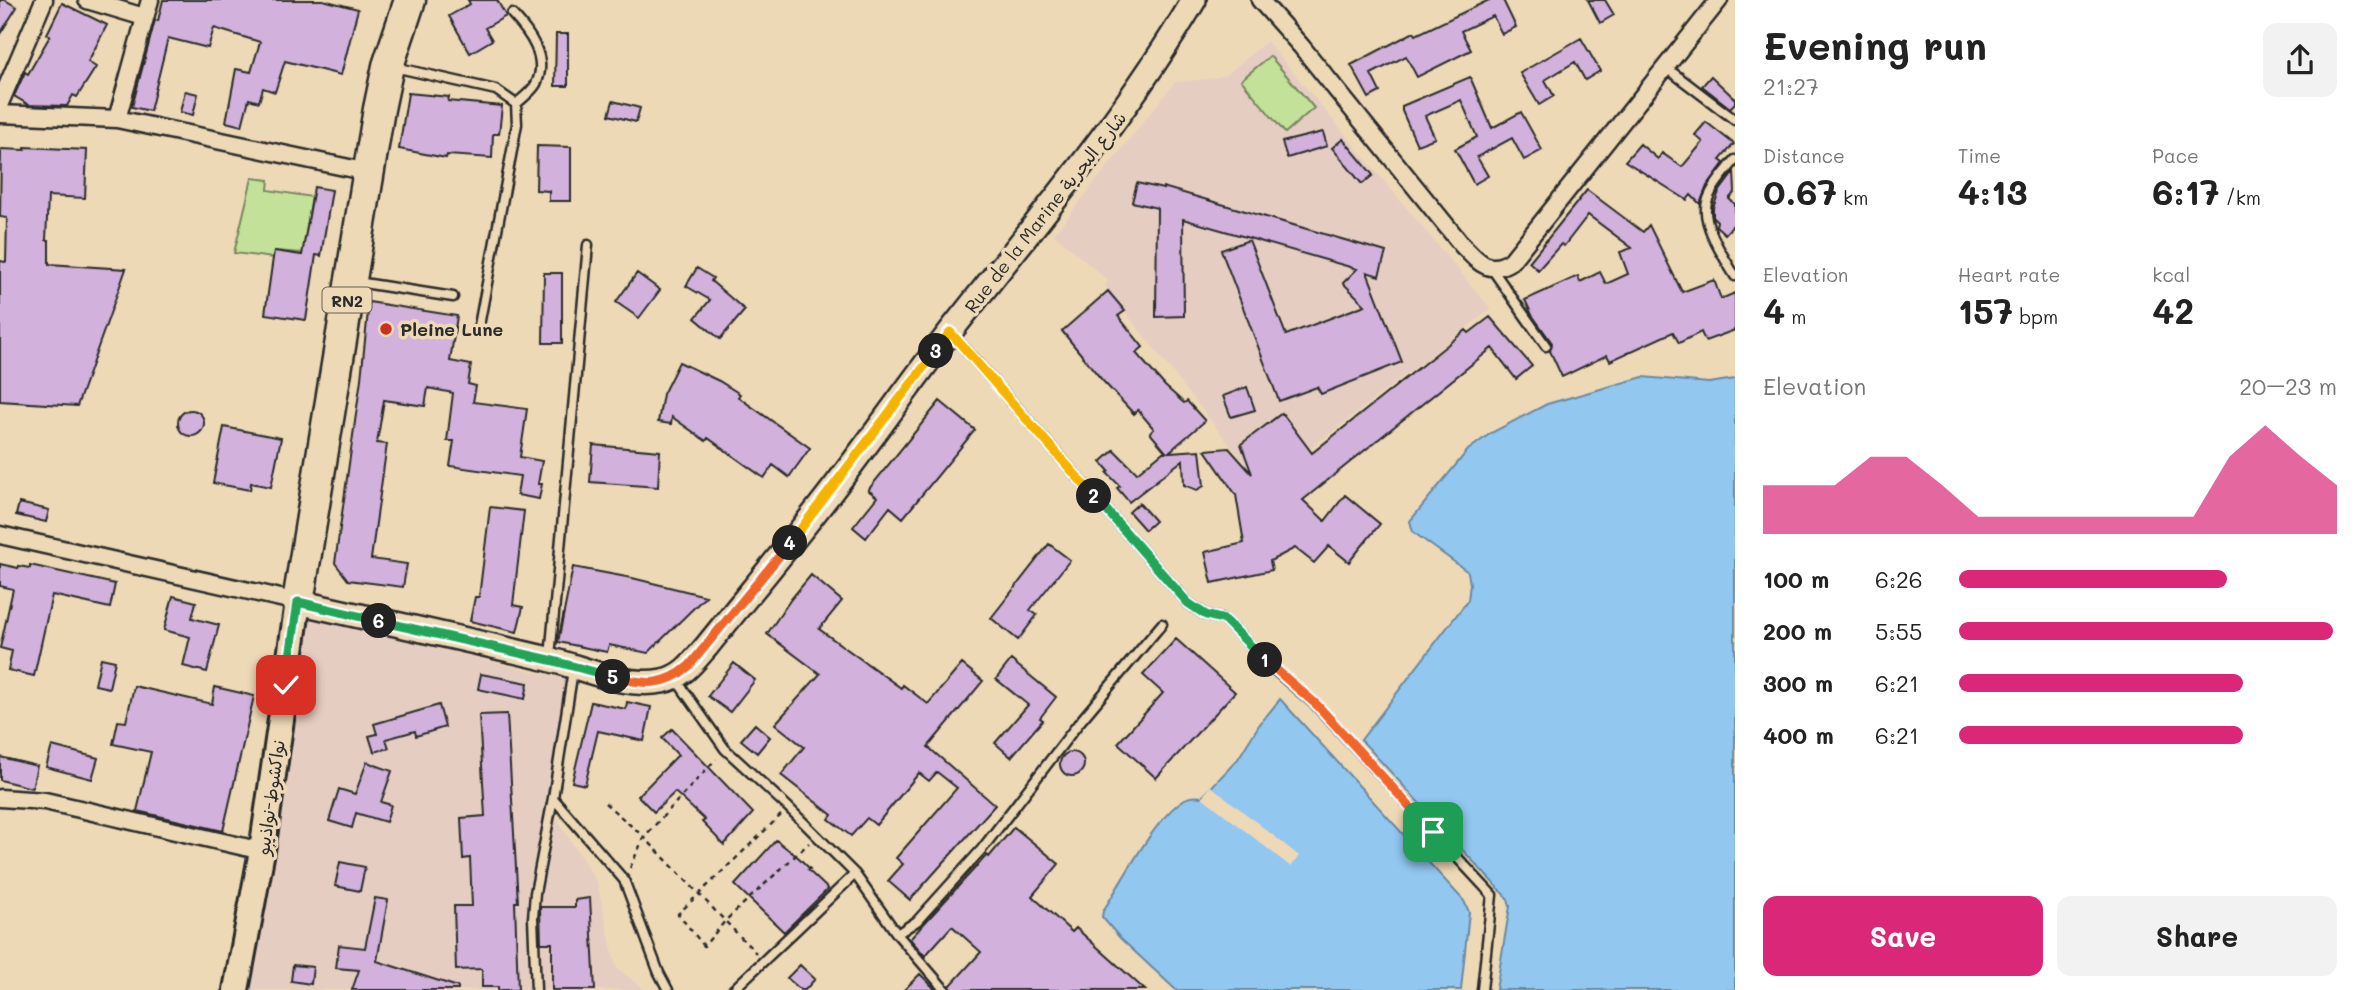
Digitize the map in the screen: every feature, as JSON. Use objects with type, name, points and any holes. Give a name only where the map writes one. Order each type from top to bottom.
[{"type":"highway","name":"RN2","points":[[298,602],[368,172],[388,66],[410,0]]},
{"type":"main road","name":"نواكشوط-نواذيبو","points":[[236,990],[262,851],[298,602]]},
{"type":"street","points":[[0,103],[44,0]]},
{"type":"street","points":[[87,0],[144,18]]},
{"type":"street","points":[[117,119],[150,0]]},
{"type":"street","name":"Rue de la Marine شارع البحرية","points":[[675,678],[707,646],[830,494],[950,332],[1038,224],[1123,111],[1163,53],[1194,0]]},
{"type":"street","points":[[1260,0],[1301,46],[1462,245],[1483,265],[1492,269],[1511,261],[1719,0]]},
{"type":"street","points":[[0,114],[117,119],[368,172]]},
{"type":"street","points":[[0,534],[642,683],[675,678]]},
{"type":"street","points":[[0,798],[45,801],[262,851]]},
{"type":"lane","points":[[478,331],[517,124],[516,104],[535,86],[540,73],[537,50],[529,31],[512,14]]},
{"type":"lane","points":[[388,66],[496,90],[516,104]]},
{"type":"lane","points":[[1664,66],[1735,120]]},
{"type":"lane","points":[[1735,160],[1711,193],[1705,210],[1712,232],[1735,276]]},
{"type":"lane","points":[[550,660],[589,245]]},
{"type":"lane","points":[[1492,269],[1546,346]]},
{"type":"lane","points":[[350,281],[453,297]]},
{"type":"lane","points":[[950,332],[1188,603],[1206,615],[1225,620],[1276,671],[1317,705],[1492,895],[1482,990]]},
{"type":"lane","points":[[897,934],[917,921],[982,849],[1079,724],[1162,624]]},
{"type":"lane","points":[[536,990],[533,918],[535,893],[574,667]]},
{"type":"lane","points":[[675,678],[725,749],[855,874],[897,934],[945,990]]},
{"type":"lane","points":[[553,798],[624,880],[668,990]]},
{"type":"lane","points":[[733,990],[855,874]]},
{"type":"path","points":[[624,880],[644,837],[725,749]]},
{"type":"path","points":[[605,803],[644,837],[763,960]]},
{"type":"path","points":[[788,807],[678,914],[704,946],[726,920],[816,837]]},
{"type":"shaded area","points":[[1267,41],[1491,309],[1262,486],[1108,290],[1105,286],[1108,281],[1054,234],[1175,82],[1226,75]]},
{"type":"shaded area","points":[[305,616],[569,680],[546,802],[597,882],[616,967],[645,990],[242,990]]},
{"type":"green space","points":[[1270,56],[1314,108],[1285,133],[1241,80]]},
{"type":"green space","points":[[252,178],[269,180],[268,190],[312,197],[303,253],[274,251],[273,258],[234,253]]},
{"type":"water","points":[[1643,377],[1709,383],[1735,379],[1735,990],[1496,990],[1510,906],[1508,899],[1361,740],[1468,600],[1468,572],[1413,532],[1410,521],[1468,450],[1491,433],[1547,404]]},
{"type":"water","points":[[1280,699],[1464,901],[1469,912],[1461,990],[1176,990],[1120,938],[1102,917],[1129,868],[1160,822],[1184,799],[1202,797],[1238,759],[1259,725]]},
{"type":"pier","points":[[1211,786],[1299,856],[1291,867],[1202,797]]},
{"type":"building","points":[[0,0],[17,7],[0,34]]},
{"type":"building","points":[[163,0],[323,0],[358,9],[341,75],[285,61],[275,92],[263,88],[259,102],[249,99],[242,126],[226,122],[236,69],[251,72],[260,42],[214,28],[208,48],[168,38],[150,111],[132,107],[155,20],[158,21]]},
{"type":"building","points":[[468,0],[497,0],[506,16],[485,28],[492,40],[470,53],[449,16],[470,4]]},
{"type":"building","points":[[1489,0],[1503,0],[1516,27],[1502,34],[1493,16],[1461,31],[1471,50],[1417,77],[1406,56],[1371,74],[1380,92],[1369,98],[1351,65],[1414,32],[1416,35]]},
{"type":"building","points":[[1588,0],[1605,0],[1614,15],[1600,23]]},
{"type":"building","points":[[62,3],[107,25],[88,62],[96,67],[77,97],[73,95],[67,106],[29,105],[14,96],[25,72],[28,74],[50,36],[47,34]]},
{"type":"building","points":[[556,34],[568,34],[568,86],[555,86]]},
{"type":"building","points":[[1581,38],[1600,71],[1585,80],[1575,62],[1545,80],[1554,96],[1539,105],[1520,73]]},
{"type":"building","points":[[1711,76],[1735,99],[1730,108],[1702,86]]},
{"type":"building","points":[[1470,77],[1492,128],[1521,112],[1542,150],[1524,160],[1512,138],[1477,157],[1488,176],[1474,184],[1455,149],[1477,137],[1461,100],[1425,116],[1435,138],[1417,145],[1402,111],[1402,106]]},
{"type":"building","points":[[185,91],[198,94],[193,115],[180,112]]},
{"type":"building","points":[[408,93],[449,97],[448,101],[502,106],[499,134],[493,134],[492,158],[447,155],[446,158],[399,149]]},
{"type":"building","points":[[613,101],[640,108],[636,122],[609,115]]},
{"type":"building","points":[[1706,122],[1734,144],[1720,160],[1724,163],[1707,186],[1700,204],[1691,195],[1687,200],[1625,161],[1640,144],[1658,159],[1662,153],[1682,167],[1703,142],[1695,135]]},
{"type":"building","points":[[1323,132],[1327,146],[1287,158],[1282,142]]},
{"type":"building","points":[[1343,139],[1373,175],[1362,184],[1332,148]]},
{"type":"building","points":[[537,146],[571,147],[571,201],[549,201],[549,191],[536,190]]},
{"type":"building","points":[[25,147],[87,150],[85,198],[48,196],[46,240],[49,240],[49,264],[126,269],[77,406],[0,401],[0,261],[6,262],[7,218],[0,217],[1,149],[25,150]]},
{"type":"building","points":[[1734,172],[1735,192],[1729,199],[1735,204],[1735,223],[1725,234],[1716,226],[1713,208],[1719,192]]},
{"type":"building","points":[[1137,183],[1163,187],[1386,252],[1379,276],[1367,272],[1402,362],[1321,394],[1317,387],[1279,401],[1221,250],[1249,240],[1286,335],[1365,305],[1343,283],[1357,269],[1183,219],[1184,316],[1156,317],[1157,208],[1132,202]]},
{"type":"building","points":[[314,187],[332,190],[321,256],[316,255],[306,320],[265,314],[274,251],[302,255]]},
{"type":"building","points":[[1587,190],[1643,232],[1649,225],[1682,292],[1714,280],[1721,299],[1735,293],[1735,330],[1705,341],[1701,332],[1679,343],[1673,332],[1610,361],[1607,355],[1562,377],[1550,351],[1552,343],[1525,300],[1578,276],[1580,282],[1600,272],[1606,284],[1628,274],[1620,252],[1632,248],[1588,215],[1564,246],[1561,244],[1538,270],[1529,262]]},
{"type":"building","points":[[697,268],[713,278],[711,281],[745,310],[720,339],[695,318],[710,300],[686,286]]},
{"type":"building","points":[[544,273],[562,273],[562,343],[543,343]]},
{"type":"building","points":[[637,273],[660,290],[639,318],[616,302]]},
{"type":"building","points":[[1108,291],[1125,311],[1118,316],[1143,347],[1136,353],[1165,386],[1184,403],[1187,401],[1205,421],[1169,452],[1200,450],[1204,486],[1197,490],[1184,485],[1183,460],[1129,502],[1101,462],[1114,450],[1137,473],[1166,452],[1150,433],[1154,429],[1138,410],[1134,414],[1062,331]]},
{"type":"building","points":[[369,302],[457,316],[450,361],[471,365],[468,384],[476,386],[473,402],[527,409],[520,457],[542,461],[538,484],[542,484],[539,499],[517,495],[520,476],[450,466],[454,441],[447,441],[453,393],[428,388],[425,406],[384,400],[377,443],[387,444],[371,559],[407,564],[403,587],[348,580],[335,563]]},
{"type":"building","points":[[1490,317],[1532,366],[1516,379],[1492,348],[1303,500],[1325,521],[1345,495],[1380,524],[1349,562],[1329,546],[1314,563],[1295,548],[1270,561],[1272,570],[1212,583],[1205,552],[1244,543],[1236,495],[1205,450],[1229,448],[1252,474],[1241,444],[1282,413],[1312,453],[1466,330],[1469,333]]},
{"type":"building","points":[[679,362],[740,394],[738,397],[810,448],[789,477],[773,465],[764,478],[708,438],[706,441],[672,417],[671,424],[658,422],[663,394]]},
{"type":"building","points":[[1247,387],[1255,410],[1231,417],[1223,396]]},
{"type":"building","points":[[940,401],[975,430],[903,518],[890,507],[866,538],[853,527],[877,497],[868,490]]},
{"type":"building","points":[[191,410],[201,413],[204,423],[201,433],[191,436],[181,433],[178,423],[181,413]]},
{"type":"building","points":[[224,427],[281,438],[271,487],[251,483],[250,490],[213,483]]},
{"type":"building","points":[[593,445],[660,451],[658,487],[590,482]]},
{"type":"building","points":[[19,503],[49,510],[46,522],[16,515]]},
{"type":"building","points":[[1139,503],[1155,521],[1145,530],[1129,512]]},
{"type":"building","points":[[490,507],[524,511],[513,605],[523,607],[517,632],[470,621],[475,597],[479,597]]},
{"type":"building","points":[[1049,544],[1070,560],[1030,610],[1037,615],[1018,640],[991,618]]},
{"type":"building","points":[[0,564],[18,568],[30,568],[30,565],[115,584],[110,608],[52,595],[34,676],[8,670],[12,651],[0,648],[13,589],[0,586]]},
{"type":"building","points":[[573,567],[706,596],[648,653],[609,645],[607,652],[558,642]]},
{"type":"building","points":[[811,575],[842,601],[819,629],[901,688],[903,685],[928,704],[962,664],[983,681],[928,747],[995,805],[910,900],[888,881],[903,864],[896,858],[957,788],[937,772],[929,781],[919,773],[876,825],[867,818],[851,836],[829,819],[832,815],[781,775],[804,747],[775,724],[820,674],[767,634]]},
{"type":"building","points":[[173,596],[196,602],[192,618],[219,625],[207,672],[183,666],[190,637],[164,630]]},
{"type":"building","points":[[1176,639],[1235,692],[1156,778],[1118,743],[1163,693],[1143,675]]},
{"type":"building","points":[[101,658],[115,661],[109,688],[95,685]]},
{"type":"building","points":[[1011,660],[1056,697],[1040,718],[1043,720],[1011,757],[995,743],[1028,705],[996,679]]},
{"type":"building","points":[[734,663],[755,680],[730,712],[708,696]]},
{"type":"building","points":[[481,674],[528,683],[525,699],[478,689]]},
{"type":"building","points":[[134,686],[212,704],[215,687],[254,696],[223,831],[137,811],[151,752],[113,744],[118,721],[126,722]]},
{"type":"building","points":[[591,702],[626,709],[627,702],[651,707],[644,741],[598,731],[585,785],[572,782]]},
{"type":"building","points":[[439,705],[445,727],[416,736],[415,731],[386,739],[389,748],[374,752],[369,736],[377,734],[374,724]]},
{"type":"building","points":[[507,714],[518,902],[515,902],[518,990],[482,987],[482,969],[456,970],[454,906],[472,906],[470,858],[463,859],[461,818],[485,816],[479,715]]},
{"type":"building","points":[[755,724],[770,737],[757,753],[741,740]]},
{"type":"building","points":[[672,729],[753,813],[724,845],[702,822],[705,820],[675,792],[654,812],[638,796],[678,755],[662,738]]},
{"type":"building","points":[[52,746],[98,758],[92,779],[46,767]]},
{"type":"building","points":[[1072,752],[1081,755],[1084,764],[1081,773],[1072,776],[1063,773],[1060,764],[1063,755]]},
{"type":"building","points":[[0,757],[37,766],[32,788],[0,780]]},
{"type":"building","points":[[367,762],[392,771],[381,802],[391,805],[386,822],[356,813],[352,828],[329,821],[339,789],[355,794]]},
{"type":"building","points":[[1014,827],[1059,864],[1032,896],[1072,932],[1076,928],[1145,990],[951,990],[950,986],[981,952],[952,926],[925,956],[910,939]]},
{"type":"building","points":[[776,840],[799,858],[828,889],[784,932],[735,885]]},
{"type":"building","points":[[340,862],[365,867],[360,891],[335,886]]},
{"type":"building","points":[[375,898],[388,900],[377,961],[458,987],[458,990],[352,990],[359,970],[336,968],[339,945],[365,948]]},
{"type":"building","points":[[590,898],[595,990],[552,990],[552,943],[541,943],[540,907],[575,907],[575,900]]},
{"type":"building","points":[[293,965],[313,967],[311,984],[291,981]]},
{"type":"building","points":[[800,965],[815,979],[805,990],[801,990],[787,978]]},
{"type":"building","points":[[920,974],[936,990],[904,990]]},
{"type":"place","name":"Pleine Lune","points":[[386,329]]},
{"type":"route","points":[[286,685],[298,602],[550,660],[605,676],[642,683],[675,678],[707,646],[830,494],[950,332],[1188,603],[1206,615],[1225,620],[1276,671],[1317,705],[1433,832]]}]
